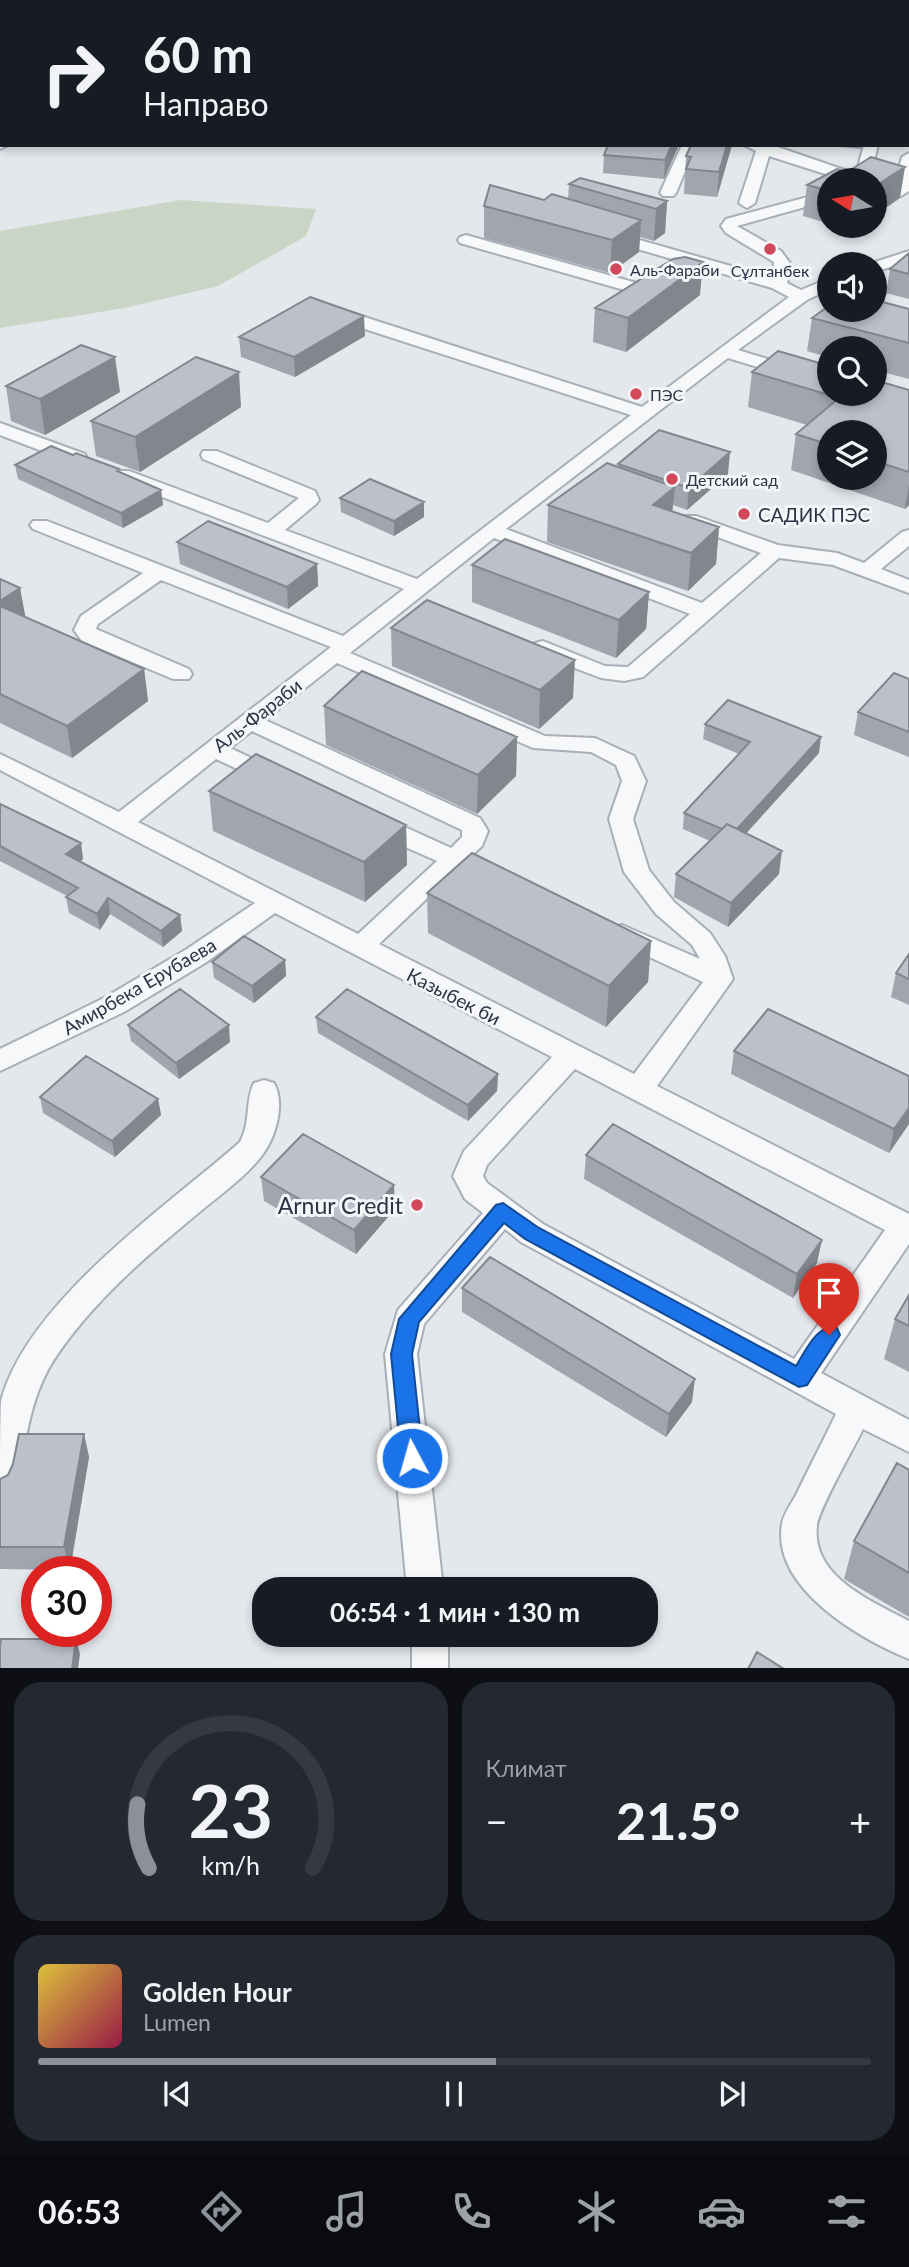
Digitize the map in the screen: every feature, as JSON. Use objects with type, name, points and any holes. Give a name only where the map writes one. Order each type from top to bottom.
[{"type":"street","points":[[668,193],[688,147]]},
{"type":"street","points":[[747,203],[760,147],[818,168]]},
{"type":"street","points":[[797,162],[802,147]]},
{"type":"street","points":[[864,168],[871,147]]},
{"type":"street","points":[[899,190],[909,157]]},
{"type":"street","points":[[778,285],[783,261],[777,254],[729,226],[731,222],[817,199]]},
{"type":"street","points":[[595,232],[778,285],[817,291]]},
{"type":"street","points":[[466,240],[659,289],[631,307]]},
{"type":"street","points":[[887,263],[909,256]]},
{"type":"street","points":[[698,280],[747,275]]},
{"type":"street","name":"Аль-Фараби","points":[[122,822],[492,530],[724,352],[817,292]]},
{"type":"street","points":[[343,316],[646,414]]},
{"type":"street","points":[[724,352],[817,380]]},
{"type":"street","points":[[0,429],[271,531],[416,592],[438,606]]},
{"type":"street","points":[[210,455],[305,491],[309,500],[271,531]]},
{"type":"street","points":[[564,475],[589,484]]},
{"type":"street","points":[[676,515],[775,551],[827,557],[909,587]]},
{"type":"street","points":[[40,525],[341,649],[541,743],[595,745],[626,761],[634,781],[621,819],[637,872],[665,908],[702,939],[712,956],[720,979]]},
{"type":"street","points":[[492,530],[705,612]]},
{"type":"street","points":[[866,571],[909,536]]},
{"type":"street","points":[[527,642],[604,673],[623,676],[635,672],[775,551]]},
{"type":"street","points":[[158,572],[89,621],[85,630],[90,636],[181,674]]},
{"type":"street","points":[[248,721],[471,824],[476,831],[472,840],[454,859],[360,947]]},
{"type":"street","points":[[213,749],[289,784]]},
{"type":"street","name":"Казыбек би","points":[[0,761],[907,1227]]},
{"type":"street","points":[[352,813],[517,887]]},
{"type":"street","name":"Амирбека Ерубаева","points":[[0,1061],[114,1005],[196,956],[272,902]]},
{"type":"street","points":[[593,922],[720,979]]},
{"type":"street","points":[[639,1089],[720,979]]},
{"type":"street","points":[[570,1056],[474,1160],[468,1176],[476,1191],[532,1233],[909,1437]]},
{"type":"street","points":[[0,1486],[23,1384],[64,1317],[125,1259],[250,1150],[261,1132],[265,1115],[264,1091]]},
{"type":"street","points":[[424,1577],[401,1354],[409,1319],[503,1211]]},
{"type":"street","points":[[799,1378],[907,1227]]},
{"type":"street","points":[[856,1409],[799,1524],[798,1541],[811,1576],[824,1590],[909,1641]]},
{"type":"street","points":[[430,1647],[430,1668]]},
{"type":"green space","points":[[181,200],[316,209],[306,236],[218,286],[125,308],[0,328],[0,231]]},
{"type":"building","points":[[607,147],[671,147],[665,160],[604,155]]},
{"type":"building","points":[[690,147],[726,147],[719,172],[686,169],[691,157],[686,156]]},
{"type":"building","points":[[871,157],[905,167],[887,179],[887,168],[853,168]]},
{"type":"building","points":[[580,178],[667,201],[656,209],[569,184]]},
{"type":"building","points":[[817,180],[817,188],[807,185]]},
{"type":"building","points":[[490,185],[544,200],[552,194],[641,220],[612,240],[484,206]]},
{"type":"building","points":[[909,253],[909,274],[890,269]]},
{"type":"building","points":[[685,257],[703,262],[628,318],[595,308],[673,259]]},
{"type":"building","points":[[310,297],[364,316],[294,357],[239,337]]},
{"type":"building","points":[[887,303],[909,309],[909,343],[828,322],[887,322]]},
{"type":"building","points":[[81,345],[115,357],[40,399],[6,386]]},
{"type":"building","points":[[778,351],[817,362],[817,391],[752,372]]},
{"type":"building","points":[[196,357],[239,372],[135,437],[91,421]]},
{"type":"building","points":[[887,384],[909,390],[909,472],[887,465],[887,420],[817,420],[817,441],[796,434],[829,406],[887,406]]},
{"type":"building","points":[[659,430],[730,452],[689,488],[618,464]]},
{"type":"building","points":[[51,446],[119,469],[117,471],[161,490],[121,513],[15,465]]},
{"type":"building","points":[[607,463],[675,487],[653,505],[719,527],[691,553],[548,505]]},
{"type":"building","points":[[370,479],[424,502],[394,521],[340,498]]},
{"type":"building","points":[[208,521],[317,564],[287,587],[177,542]]},
{"type":"building","points":[[505,539],[649,592],[619,620],[472,565]]},
{"type":"building","points":[[0,579],[20,588],[0,601]]},
{"type":"building","points":[[427,600],[575,660],[540,690],[391,628]]},
{"type":"building","points":[[0,606],[144,669],[67,726],[0,694]]},
{"type":"building","points":[[362,671],[517,737],[478,775],[324,706]]},
{"type":"building","points":[[894,673],[909,679],[909,732],[858,712]]},
{"type":"building","points":[[728,700],[821,737],[737,829],[727,824],[722,829],[684,813],[750,742],[705,724]]},
{"type":"building","points":[[256,754],[406,825],[364,862],[209,791]]},
{"type":"building","points":[[0,804],[81,843],[66,854],[180,915],[161,931],[108,898],[97,914],[66,897],[78,888],[0,846]]},
{"type":"building","points":[[727,824],[782,851],[731,903],[676,874]]},
{"type":"building","points":[[472,853],[651,941],[609,986],[427,893]]},
{"type":"building","points":[[244,936],[285,960],[252,986],[212,962]]},
{"type":"building","points":[[909,954],[909,979],[896,973]]},
{"type":"building","points":[[180,989],[229,1025],[176,1063],[128,1025]]},
{"type":"building","points":[[347,989],[498,1074],[468,1105],[316,1017]]},
{"type":"building","points":[[768,1009],[909,1076],[909,1108],[894,1129],[734,1051]]},
{"type":"building","points":[[86,1056],[158,1099],[112,1141],[40,1097]]},
{"type":"building","points":[[613,1124],[822,1240],[797,1274],[586,1155]]},
{"type":"building","points":[[303,1134],[394,1185],[354,1230],[261,1177]]},
{"type":"building","points":[[490,1257],[695,1379],[669,1414],[462,1288]]},
{"type":"building","points":[[909,1295],[909,1326],[895,1319]]},
{"type":"building","points":[[19,1434],[84,1434],[64,1547],[0,1547],[0,1479],[8,1475],[13,1464]]},
{"type":"building","points":[[897,1463],[909,1470],[909,1573],[854,1541]]},
{"type":"building","points":[[1,1639],[21,1639],[21,1647],[75,1647],[72,1668],[0,1668]]},
{"type":"building","points":[[757,1652],[782,1668],[749,1668]]},
{"type":"place","name":"Сұлтанбек","points":[[770,249]]},
{"type":"place","name":"Аль-Фараби","points":[[616,269]]},
{"type":"place","name":"ПЭС","points":[[636,394]]},
{"type":"place","name":"Детский сад","points":[[672,479]]},
{"type":"place","name":"САДИК ПЭС","points":[[744,514]]},
{"type":"place","name":"Arnur Credit","points":[[417,1205]]},
{"type":"route","points":[[412,1458],[401,1354],[409,1319],[503,1211],[532,1233],[799,1378],[829,1335]]}]
